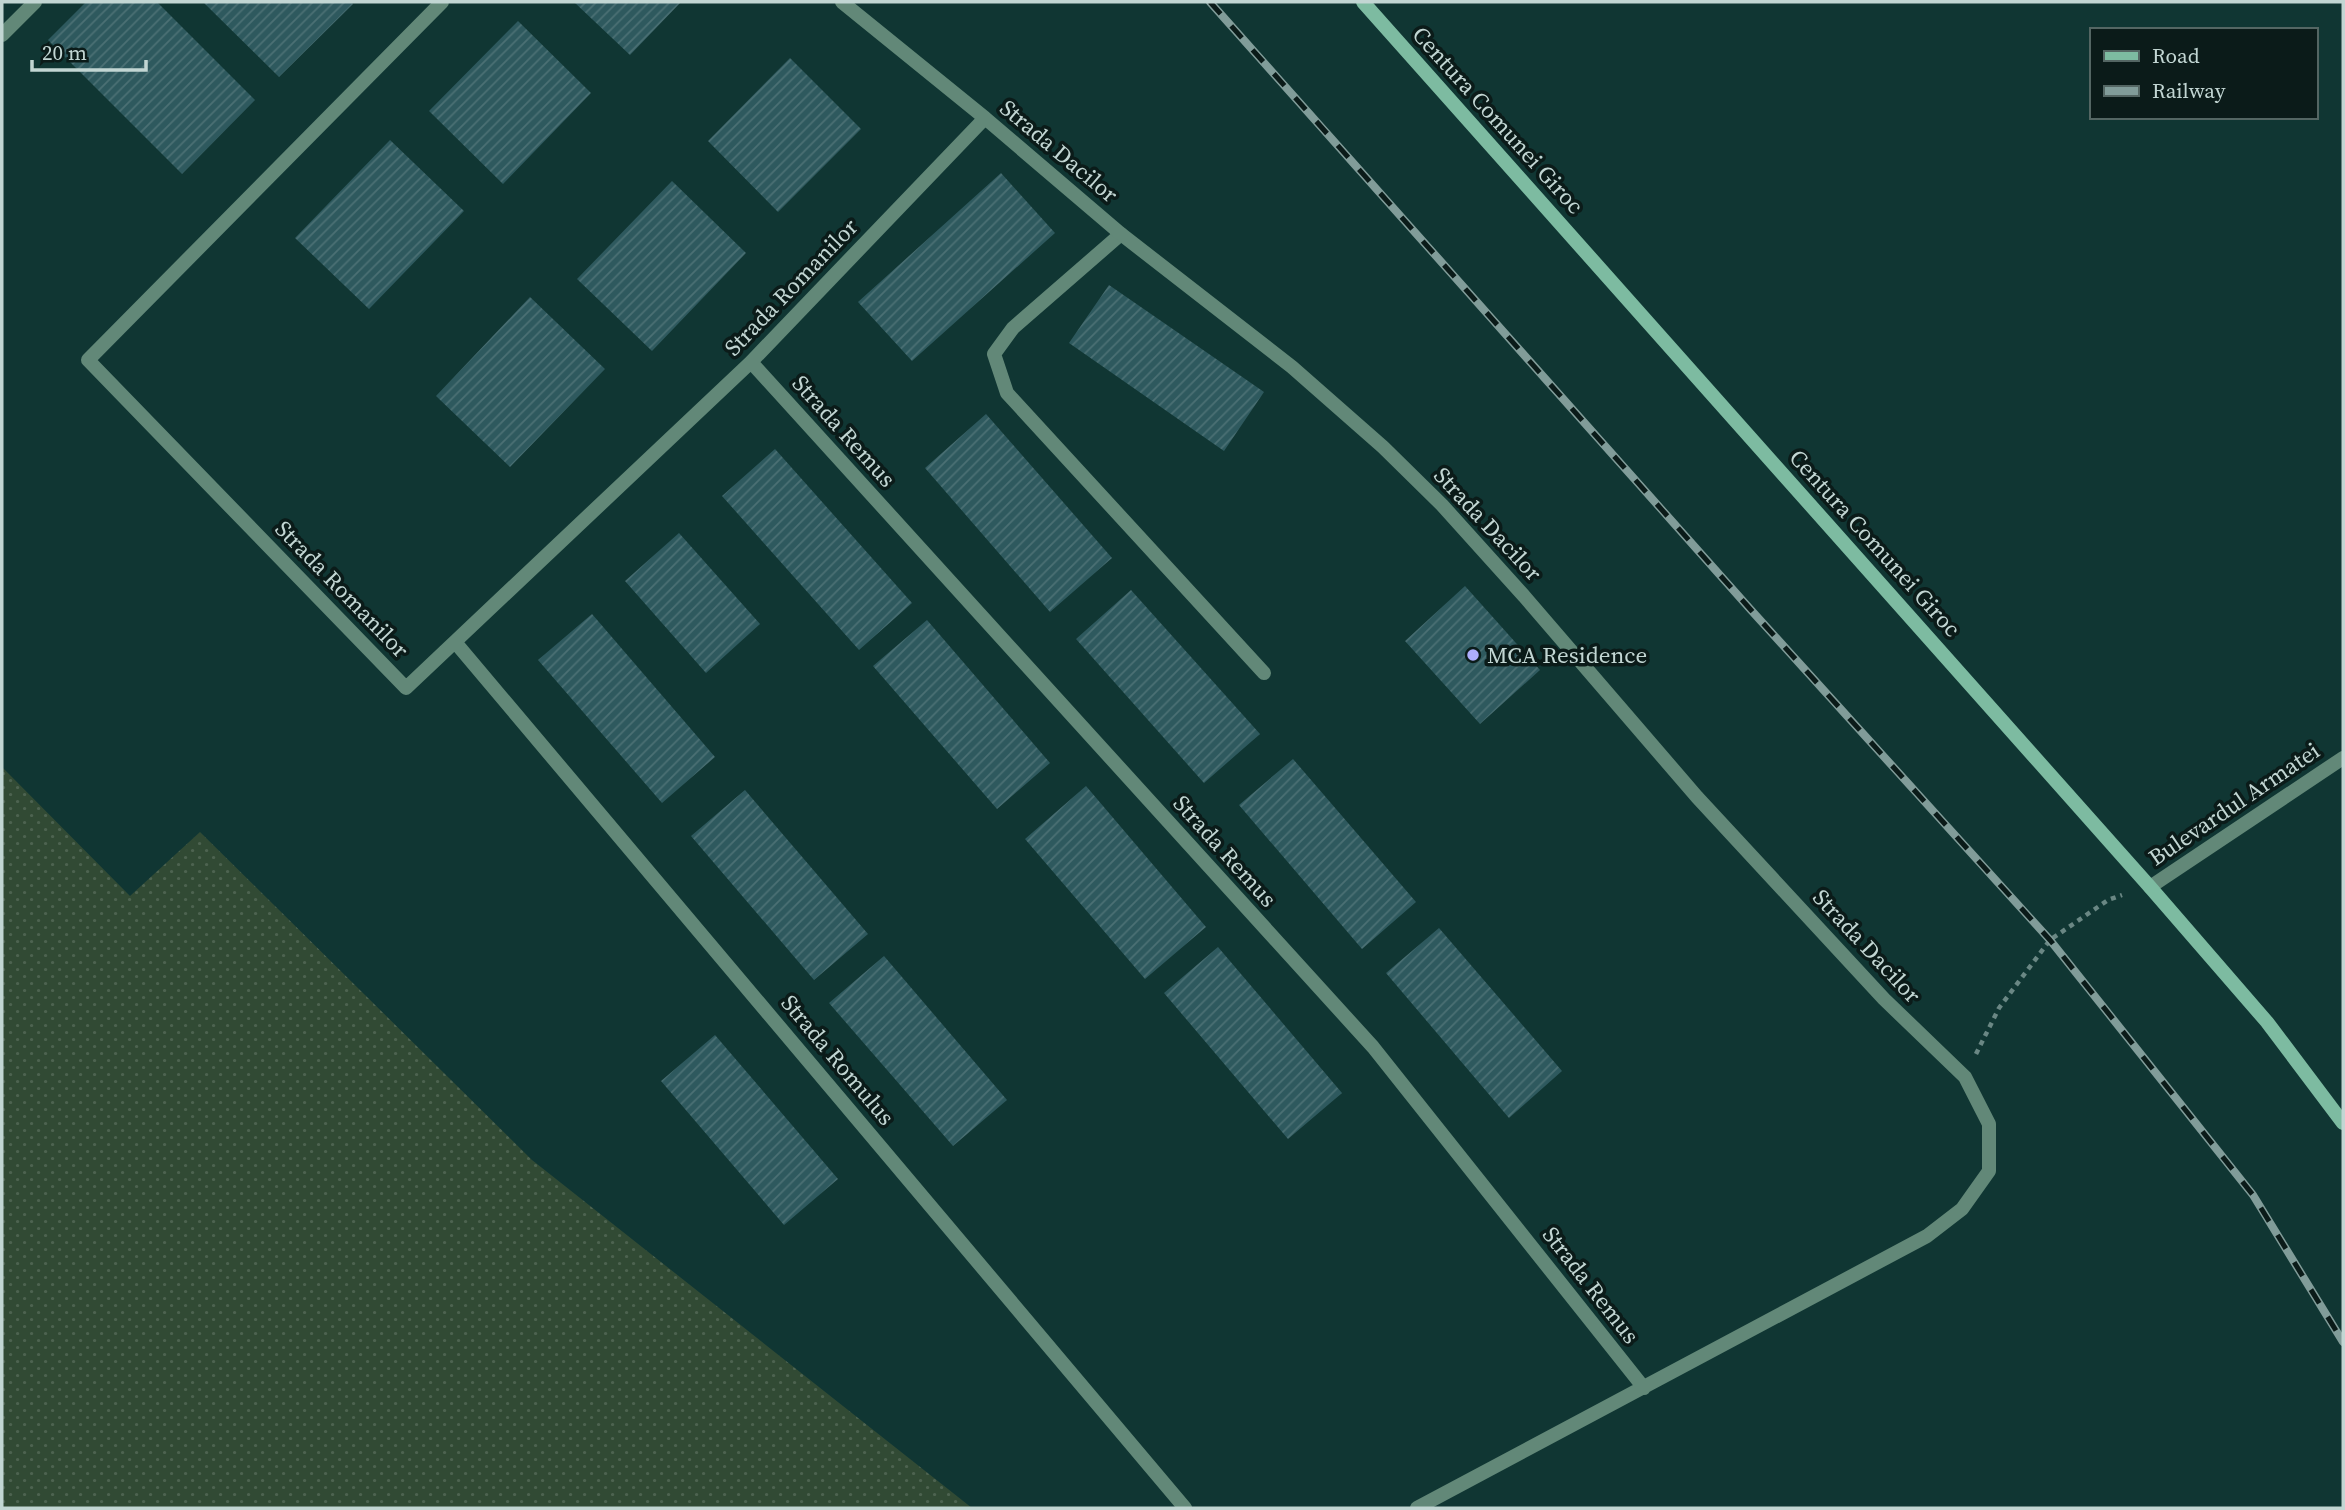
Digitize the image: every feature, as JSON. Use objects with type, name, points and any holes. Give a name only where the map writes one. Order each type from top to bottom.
[{"type":"main road","name":"Centura Comunei Giroc","points":[[1363,2],[2150,887],[2267,1022],[2343,1124]]},
{"type":"street","points":[[2,35],[35,2]]},
{"type":"street","name":"Strada Romanilor","points":[[442,2],[88,360],[406,688],[751,362],[985,118]]},
{"type":"street","name":"Strada Dacilor","points":[[842,2],[985,118],[1121,234],[1292,367],[1382,447],[1422,486],[1524,597],[1697,797],[1884,999],[1965,1077],[1989,1124],[1989,1171],[1962,1209],[1927,1236],[1644,1388]]},
{"type":"street","points":[[1121,234],[1013,328],[994,354],[1007,393],[1264,673]]},
{"type":"street","name":"Strada Remus","points":[[751,362],[1373,1047],[1644,1388]]},
{"type":"street","name":"Strada Romulus","points":[[455,642],[1185,1508]]},
{"type":"street","name":"Bulevardul Armatei","points":[[2150,887],[2343,758]]},
{"type":"street","points":[[1417,1508],[1644,1388]]},
{"type":"path","points":[[1965,1077],[1999,1008],[2050,940],[2108,900],[2150,887]]},
{"type":"green space","points":[[2,767],[130,896],[200,832],[532,1160],[972,1508],[2,1508]]},
{"type":"building","points":[[86,2],[157,2],[255,100],[182,174],[48,40]]},
{"type":"building","points":[[203,2],[351,2],[353,4],[279,77]]},
{"type":"building","points":[[574,2],[681,2],[630,55]]},
{"type":"building","points":[[518,21],[591,93],[503,184],[429,111]]},
{"type":"building","points":[[790,58],[861,129],[778,212],[708,141]]},
{"type":"building","points":[[390,140],[464,211],[369,309],[295,238]]},
{"type":"building","points":[[1001,173],[1055,233],[912,361],[858,302]]},
{"type":"building","points":[[672,181],[746,253],[652,351],[577,279]]},
{"type":"building","points":[[1109,285],[1264,392],[1224,451],[1069,343]]},
{"type":"building","points":[[530,297],[605,369],[510,467],[436,396]]},
{"type":"building","points":[[986,414],[1112,558],[1050,612],[925,468]]},
{"type":"building","points":[[775,449],[912,603],[859,650],[722,496]]},
{"type":"building","points":[[679,533],[760,624],[706,673],[625,581]]},
{"type":"building","name":"MCA Residence","points":[[1465,586],[1540,670],[1480,724],[1405,641]]},
{"type":"building","points":[[1131,590],[1260,734],[1204,783],[1076,639]]},
{"type":"building","points":[[592,614],[715,757],[662,803],[538,660]]},
{"type":"building","points":[[927,620],[1050,763],[997,809],[873,666]]},
{"type":"building","points":[[1293,759],[1416,902],[1362,949],[1239,805]]},
{"type":"building","points":[[1086,786],[1206,927],[1145,979],[1025,839]]},
{"type":"building","points":[[745,790],[868,934],[814,980],[691,836]]},
{"type":"building","points":[[1439,928],[1562,1071],[1509,1118],[1386,973]]},
{"type":"building","points":[[1218,947],[1342,1093],[1288,1139],[1164,993]]},
{"type":"building","points":[[884,956],[1007,1100],[953,1146],[829,1003]]},
{"type":"building","points":[[715,1035],[838,1179],[784,1225],[661,1081]]},
{"type":"railway","points":[[1210,2],[1751,610],[2050,940],[2253,1195],[2343,1342]]},
{"type":"place","name":"MCA Residence","points":[[1473,655]]}]
